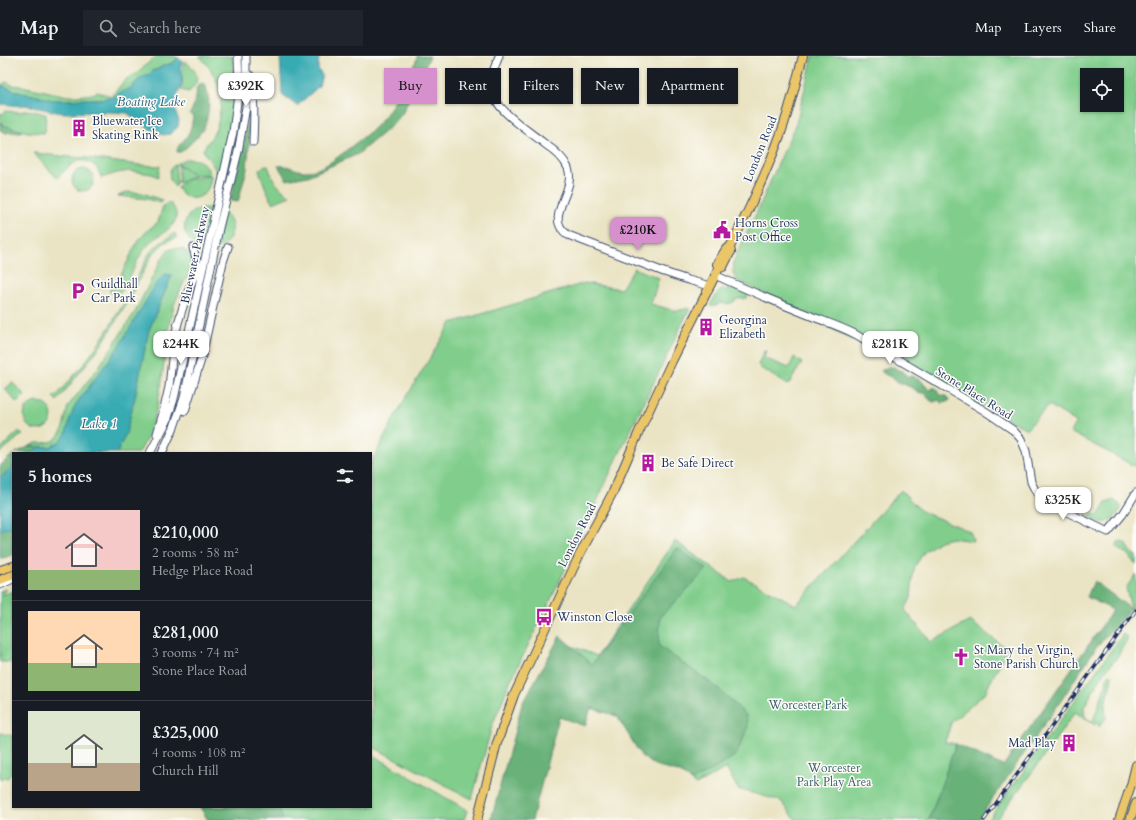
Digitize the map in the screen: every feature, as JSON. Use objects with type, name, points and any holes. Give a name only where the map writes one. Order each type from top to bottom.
[{"type":"main road","name":"London Road","points":[[477,820],[497,742],[514,695],[580,554],[613,492],[672,360],[717,272],[717,264],[726,249],[730,247],[746,215],[782,132],[803,56]]},
{"type":"main road","points":[[0,570],[12,565]]},
{"type":"main road","points":[[0,580],[12,575]]},
{"type":"main road","points":[[1119,820],[1136,765]]},
{"type":"main road","points":[[1130,820],[1136,803]]},
{"type":"street","name":"Bluewater Parkway","points":[[163,452],[173,431],[184,398],[212,226],[228,156],[238,100],[238,56]]},
{"type":"street","points":[[499,56],[491,82],[491,91],[494,99],[501,108],[553,150],[568,168],[570,178],[559,209],[558,225],[561,230],[568,235],[669,274],[710,286]]},
{"type":"street","name":"Bluewater Parkway","points":[[151,452],[172,406],[238,152],[246,107],[247,58]]},
{"type":"street","points":[[247,58],[253,88],[253,142]]},
{"type":"street","points":[[164,452],[178,428],[190,396],[201,360],[223,262],[228,247]]},
{"type":"street","points":[[150,452],[163,414],[169,387],[174,340],[178,323],[196,270],[197,262],[193,248]]},
{"type":"street","name":"Stone Place Road","points":[[717,272],[755,293],[844,328],[989,413],[1014,431],[1021,440],[1026,453],[1031,482],[1034,489],[1042,496],[1069,513],[1108,532],[1136,493]]},
{"type":"street","points":[[0,567],[12,565]]},
{"type":"street","points":[[0,585],[12,579]]},
{"type":"green space","points":[[156,56],[175,56],[178,58],[174,62],[159,69],[153,70],[147,76],[140,78],[131,88],[114,97],[111,97],[126,79],[136,74]]},
{"type":"green space","points":[[199,56],[232,56],[234,87],[232,116],[220,174],[216,172],[214,166],[203,150],[214,134],[218,121],[221,101],[217,82],[206,64]]},
{"type":"green space","points":[[417,56],[430,56],[424,68],[412,68]]},
{"type":"green space","points":[[813,56],[1136,56],[1136,467],[1070,432],[1076,422],[1049,405],[1027,429],[737,280],[733,274],[734,260],[796,123]]},
{"type":"green space","points":[[185,61],[193,69],[197,76],[196,83],[189,92],[181,90],[182,68]]},
{"type":"green space","points":[[6,82],[12,85],[68,96],[92,94],[97,92],[109,95],[109,98],[53,100],[21,93],[1,85]]},
{"type":"green space","points":[[202,83],[208,93],[209,100],[208,114],[204,127],[194,140],[181,152],[177,152],[178,147],[190,131],[193,117],[190,114],[196,99],[196,89],[199,84]]},
{"type":"green space","points":[[393,104],[407,104],[402,114],[391,126],[358,154],[308,176],[287,180],[278,166],[308,171],[327,165],[367,134],[385,115]]},
{"type":"green space","points":[[250,107],[252,108],[247,169],[238,202],[230,201],[244,143]]},
{"type":"green space","points":[[27,110],[46,114],[45,132],[28,132],[1,125],[0,113],[4,114],[5,111],[20,112]]},
{"type":"green space","points":[[0,122],[2,125],[22,131],[19,133],[6,133],[0,130]]},
{"type":"green space","points":[[33,153],[160,166],[158,177],[152,174],[130,171],[101,178],[98,170],[92,164],[79,161],[70,166],[57,178]]},
{"type":"green space","points":[[187,159],[198,160],[206,166],[210,173],[195,175],[182,166],[177,165],[177,163]]},
{"type":"green space","points":[[175,164],[177,183],[175,187],[169,176],[172,167]]},
{"type":"green space","points":[[265,165],[268,166],[279,186],[290,196],[273,203],[270,200],[259,170]]},
{"type":"green space","points":[[178,166],[181,166],[194,176],[179,183]]},
{"type":"green space","points":[[83,169],[87,170],[93,176],[93,184],[87,190],[83,191],[79,190],[73,184],[72,180],[73,176],[79,170]]},
{"type":"green space","points":[[211,175],[208,189],[197,198],[187,197],[177,188],[188,180]]},
{"type":"green space","points":[[128,192],[142,193],[163,200],[161,203],[147,199],[118,196]]},
{"type":"green space","points":[[169,202],[173,206],[176,213],[175,221],[167,230],[145,248],[122,291],[113,294],[110,292],[110,288],[114,290],[134,248],[148,230],[158,222],[163,206]]},
{"type":"green space","points":[[201,208],[220,210],[229,216],[232,225],[230,238],[221,246],[212,248],[200,246],[188,239],[184,228],[187,218],[195,210]]},
{"type":"green space","points":[[175,233],[177,238],[164,243],[152,255],[129,299],[102,344],[57,401],[53,397],[58,394],[83,365],[100,342],[127,298],[149,254],[155,247]]},
{"type":"green space","points":[[174,248],[183,249],[191,255],[194,266],[184,282],[174,305],[167,334],[162,380],[157,408],[149,434],[140,452],[117,452],[126,433],[149,330],[172,275],[76,404],[70,418],[66,434],[60,441],[50,447],[30,446],[36,443],[54,441],[62,431],[68,406],[98,368],[135,312],[167,251]]},
{"type":"green space","points":[[634,268],[659,278],[651,304],[676,311],[690,308],[510,682],[492,726],[472,799],[372,747],[372,462],[395,416],[451,323],[585,283],[621,289]]},
{"type":"green space","points":[[728,288],[736,289],[748,294],[747,298],[737,299],[732,303],[721,303],[710,306],[718,293],[725,289],[728,290]]},
{"type":"green space","points":[[764,351],[766,351],[764,358],[789,368],[794,357],[802,363],[788,385],[759,367],[760,366],[758,365]]},
{"type":"green space","points":[[888,367],[895,367],[898,370],[903,371],[907,377],[913,376],[919,378],[924,386],[925,385],[930,391],[932,388],[936,388],[940,395],[946,396],[949,401],[944,401],[942,404],[939,400],[934,402],[931,401],[926,394],[918,392],[911,387],[898,382],[882,372],[882,370]]},
{"type":"green space","points":[[12,382],[25,395],[17,403],[5,389]]},
{"type":"green space","points":[[38,402],[48,406],[52,416],[48,426],[38,430],[28,426],[24,416],[28,406]]},
{"type":"green space","points":[[19,431],[23,435],[0,453],[0,449]]},
{"type":"green space","points":[[30,446],[40,447],[32,452],[17,452]]},
{"type":"green space","points":[[12,455],[12,468],[0,478],[0,466]]},
{"type":"green space","name":"Worcester Park","points":[[901,490],[923,512],[967,530],[971,533],[973,541],[952,538],[940,541],[925,551],[915,566],[911,598],[905,610],[931,642],[970,621],[1007,649],[985,693],[951,723],[945,742],[956,744],[929,820],[796,820],[781,801],[738,789],[726,768],[696,785],[679,772],[658,767],[618,716],[591,708],[559,641],[597,656],[675,541],[732,582],[744,577],[796,605]]},
{"type":"green space","points":[[1114,500],[1120,505],[1121,509],[1117,515],[1109,521],[1098,522],[1087,518],[1093,514],[1098,516],[1106,503]]},
{"type":"green space","points":[[12,526],[12,555],[0,559],[0,530]]},
{"type":"green space","points":[[1119,541],[1127,544],[1130,551],[1136,556],[1136,564],[1127,554],[1116,547]]},
{"type":"green space","points":[[677,548],[707,569],[660,617],[659,646],[719,689],[746,715],[748,727],[737,754],[723,764],[692,781],[679,772],[658,767],[642,757],[617,716],[591,708],[585,726],[559,717],[532,820],[491,820],[522,704],[560,636],[592,664]]},
{"type":"green space","points":[[1136,574],[1136,601],[1131,609],[1126,588]]},
{"type":"green space","points":[[1094,581],[1131,609],[1097,646],[978,820],[929,820],[956,744],[1003,766],[1113,610],[1087,597]]},
{"type":"green space","points":[[7,589],[3,595],[12,591],[12,662],[0,662],[0,591]]},
{"type":"green space","points":[[1123,634],[1128,638],[1116,659],[1099,681],[1084,707],[1085,717],[1095,725],[1075,712],[996,820],[988,820]]},
{"type":"green space","points":[[1110,674],[1112,675],[1112,679],[1105,704],[1106,718],[1099,727],[1098,723],[1093,721],[1107,681],[1107,676]]},
{"type":"green space","points":[[0,733],[12,736],[12,774],[9,775],[8,778],[0,780]]},
{"type":"green space","points":[[372,755],[467,810],[464,820],[208,820],[201,808],[372,808]]},
{"type":"green space","points":[[201,808],[279,808],[283,820],[208,820]]},
{"type":"water","points":[[280,56],[319,56],[318,69],[322,75],[319,86],[297,106],[282,95]]},
{"type":"water","name":"Boating Lake","points":[[178,58],[183,62],[180,67],[182,84],[175,101],[176,113],[179,120],[178,127],[170,134],[163,135],[148,128],[127,113],[61,113],[25,105],[0,104],[0,85],[21,93],[53,100],[101,99],[114,97],[131,88],[140,78],[147,76],[153,70],[155,71],[164,65],[171,64]]},
{"type":"water","name":"Lake 1","points":[[165,274],[172,275],[149,330],[126,433],[117,452],[32,452],[40,447],[50,447],[60,441],[66,434],[70,418],[76,404],[116,351],[156,284]]},
{"type":"water","points":[[12,468],[12,526],[0,530],[0,478]]},
{"type":"railway","points":[[984,820],[1136,610]]},
{"type":"place","name":"Bluewater Ice Skating Rink","points":[[79,128]]},
{"type":"place","name":"Horns Cross Post Office","points":[[722,230]]},
{"type":"place","name":"Guildhall Car Park","points":[[78,291]]},
{"type":"place","name":"Georgina Elizabeth","points":[[706,327]]},
{"type":"place","name":"Be Safe Direct","points":[[648,463]]},
{"type":"place","name":"Winston Close","points":[[544,617]]},
{"type":"place","name":"St Mary the Virgin, Stone Parish Church","points":[[961,657]]},
{"type":"place","name":"Mad Play","points":[[1069,743]]},
{"type":"park label","name":"Worcester Park Play Area","points":[[834,775]]}]
